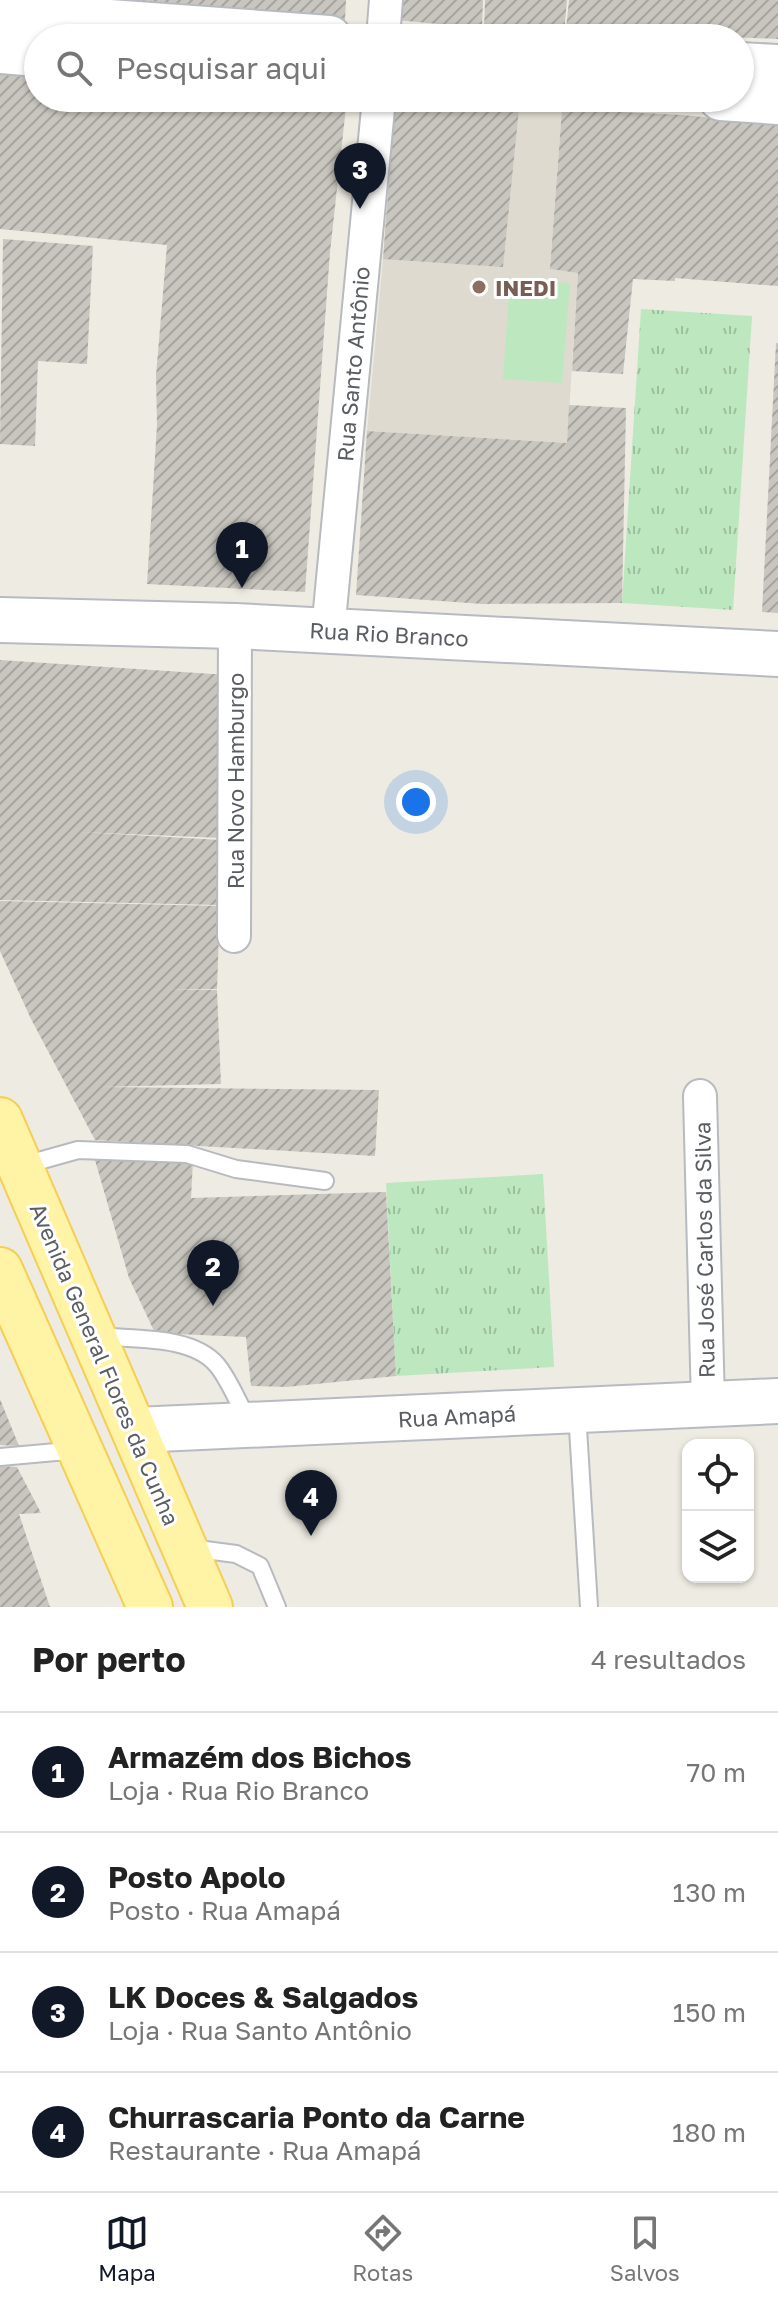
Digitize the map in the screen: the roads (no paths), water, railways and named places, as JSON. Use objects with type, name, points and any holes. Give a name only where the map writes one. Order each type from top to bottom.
[{"type":"main road","name":"Avenida General Flores da Cunha","points":[[0,1120],[210,1607]]},
{"type":"main road","points":[[2,1279],[150,1607]]},
{"type":"street","points":[[384,24],[386,0]]},
{"type":"street","points":[[0,14],[77,24]]},
{"type":"street","points":[[0,51],[24,53]]},
{"type":"street","points":[[754,66],[778,67]]},
{"type":"street","points":[[754,100],[778,102]]},
{"type":"street","name":"Rua Santo Antônio","points":[[328,631],[378,112]]},
{"type":"street","name":"Rua Rio Branco","points":[[0,620],[235,626],[778,654]]},
{"type":"street","name":"Rua Novo Hamburgo","points":[[234,936],[235,626]]},
{"type":"street","name":"Rua José Carlos da Silva","points":[[700,1096],[708,1404]]},
{"type":"street","name":"Rua Amapá","points":[[136,1430],[778,1401]]},
{"type":"lane","points":[[20,1166],[78,1150],[187,1154],[236,1169],[325,1181]]},
{"type":"lane","points":[[93,1335],[184,1346],[203,1352],[218,1366],[250,1425]]},
{"type":"lane","points":[[577,1410],[589,1607]]},
{"type":"lane","points":[[0,1457],[80,1450]]},
{"type":"lane","points":[[184,1548],[236,1554],[260,1566],[277,1607]]},
{"type":"place","name":"LK Doces & Salgados","points":[[360,209]]},
{"type":"place","name":"INEDI","points":[[479,287]]},
{"type":"place","name":"Armazém dos Bichos","points":[[242,588]]},
{"type":"place","name":"Posto Apolo","points":[[213,1306]]},
{"type":"place","name":"Churrascaria Ponto da Carne","points":[[311,1536]]}]
